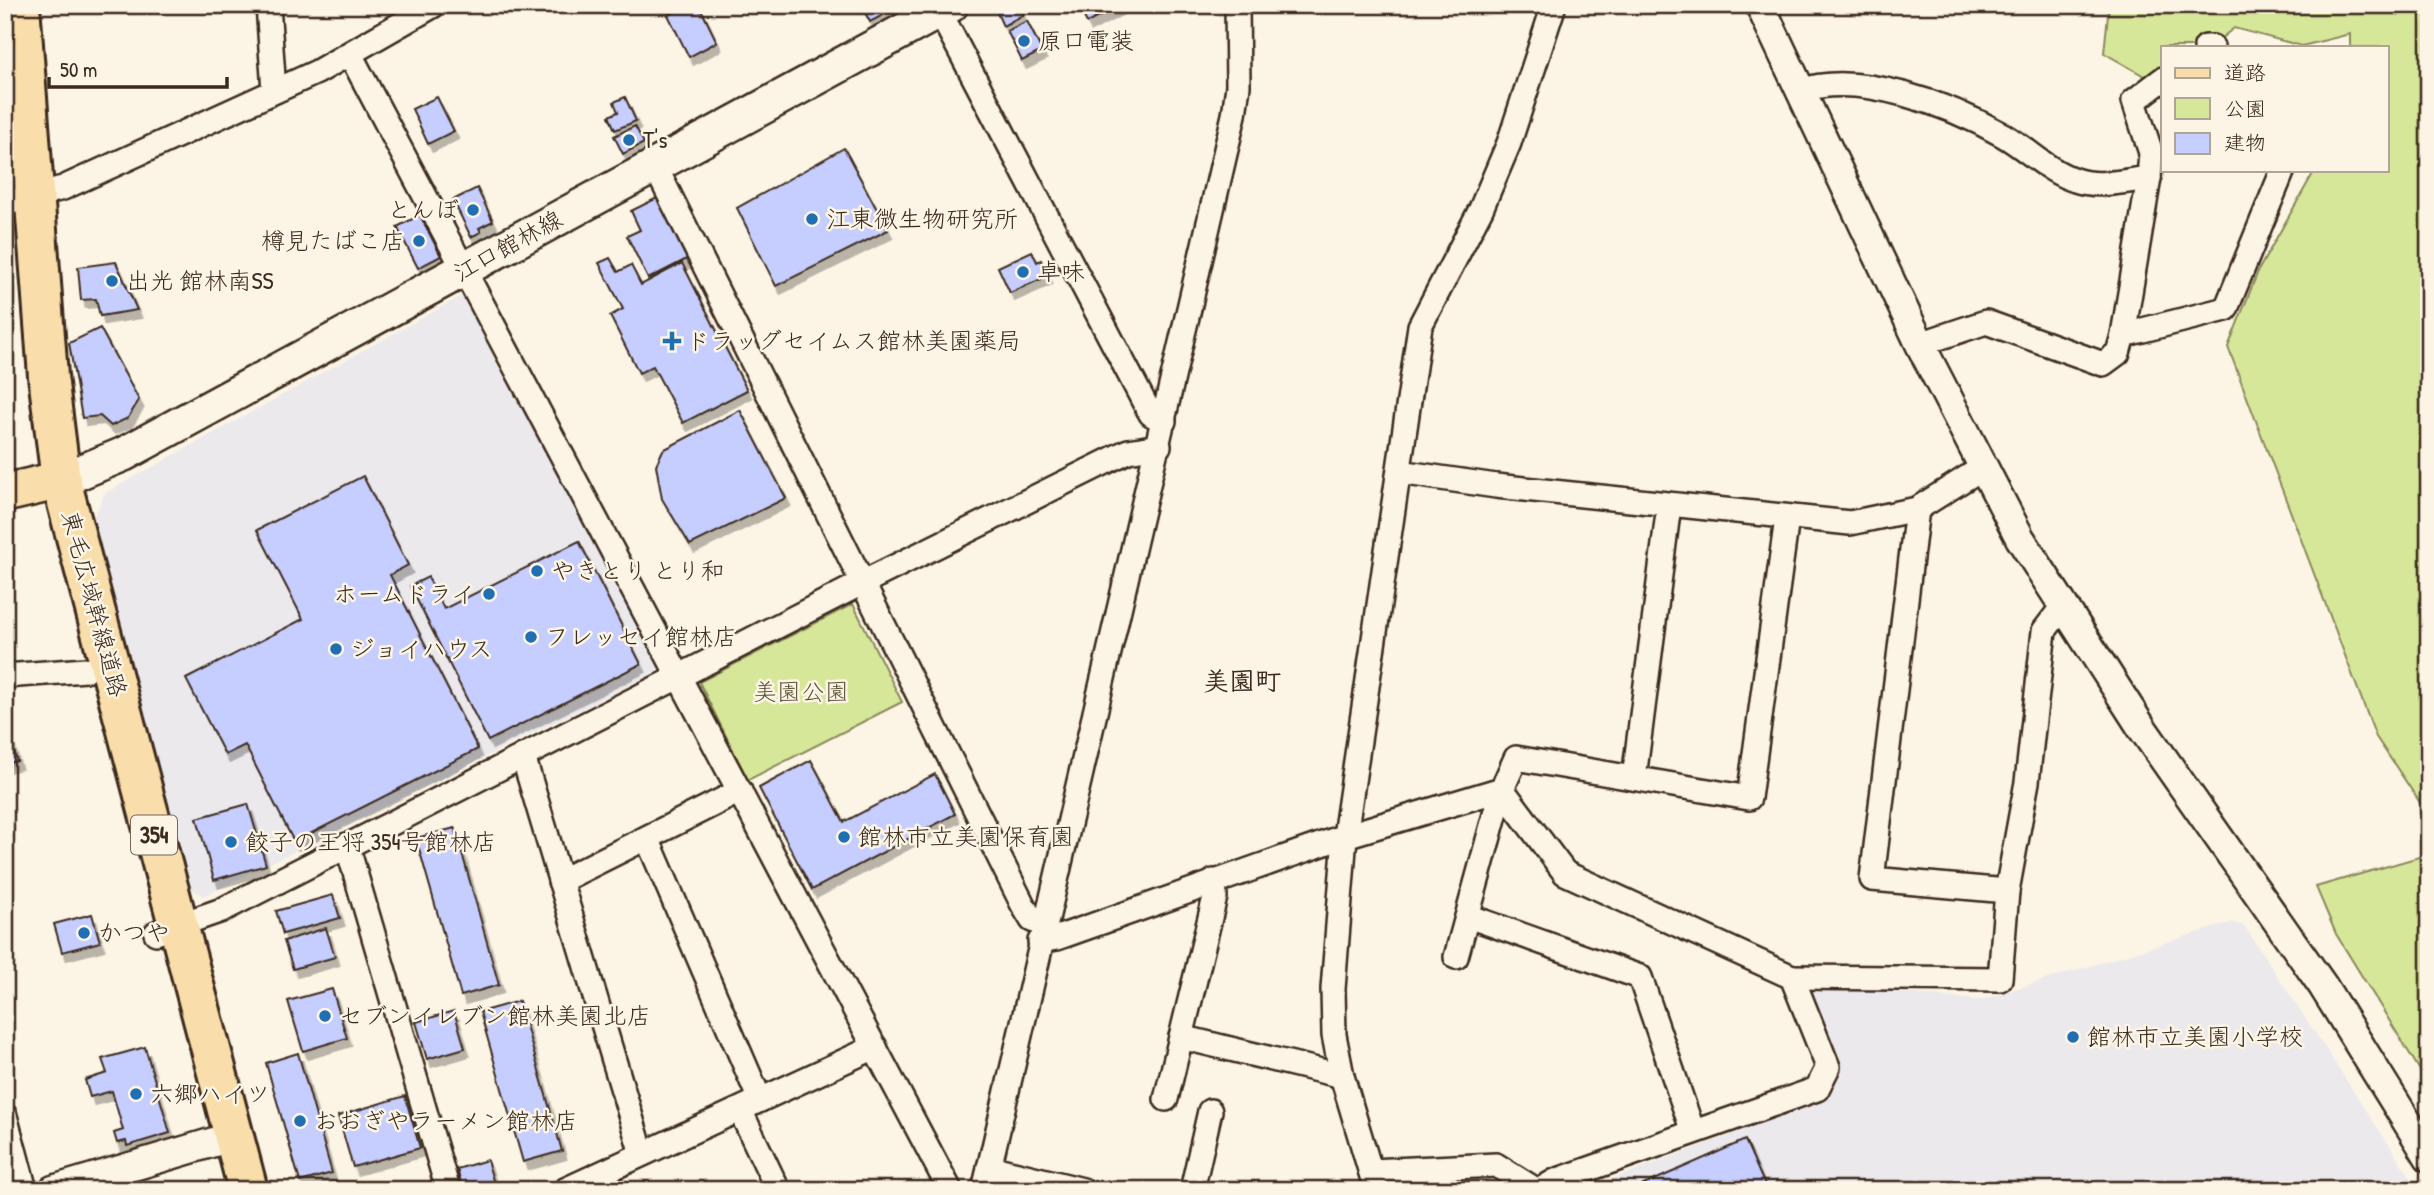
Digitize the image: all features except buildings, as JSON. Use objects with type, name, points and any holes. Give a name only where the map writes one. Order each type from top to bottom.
[{"type":"highway","name":"東毛広域幹線道路","points":[[20,5],[13,195],[28,432],[35,487],[86,670],[167,930]]},
{"type":"highway","name":"東毛広域幹線道路","points":[[35,487],[167,930],[223,1140],[248,1190]]},
{"type":"highway","name":"東毛広域幹線道路","points":[[223,1140],[223,1190]]},
{"type":"main road","name":"江口館林線","points":[[35,487],[124,454],[942,7]]},
{"type":"street","points":[[268,5],[274,91]]},
{"type":"street","points":[[13,195],[63,188],[274,91],[349,54],[434,5]]},
{"type":"street","points":[[984,1190],[1234,115],[1238,86],[1237,5]]},
{"type":"street","points":[[1554,5],[1509,143],[1481,209],[1420,326],[1345,836],[1334,989],[1334,1035],[1342,1076],[1373,1180],[1496,1165],[1538,1190],[1555,1181],[1817,1089],[1828,1067],[1792,977]]},
{"type":"street","points":[[1760,5],[1920,344],[1982,468],[2063,606],[2142,728],[2323,986],[2429,1157]]},
{"type":"street","points":[[942,7],[1144,402],[1151,414],[1164,421]]},
{"type":"street","points":[[349,54],[950,1190]]},
{"type":"street","points":[[1920,344],[1986,322],[2103,364],[2118,353],[2151,153],[2134,101],[2161,81]]},
{"type":"street","points":[[1800,91],[1836,83],[1914,97],[1965,115],[1996,131],[2041,163],[2076,180],[2102,184],[2149,178]]},
{"type":"street","points":[[655,166],[1023,905],[1042,933],[1057,938],[1345,836],[1502,789]]},
{"type":"street","points":[[2123,335],[2226,309],[2282,172]]},
{"type":"street","points":[[167,930],[222,910],[862,583],[1128,451],[1159,446]]},
{"type":"street","points":[[1399,472],[1670,505],[1850,523],[1917,509],[1982,468]]},
{"type":"street","points":[[1634,778],[1670,505]]},
{"type":"street","points":[[1917,509],[1872,879],[2007,891]]},
{"type":"street","points":[[1456,957],[1502,789],[1516,758],[1749,798],[1787,518]]},
{"type":"street","points":[[1502,789],[1565,873],[1792,977],[2000,979],[2007,891],[2027,782],[2044,631],[2063,606]]},
{"type":"street","points":[[5,676],[86,670]]},
{"type":"street","points":[[523,756],[642,1154]]},
{"type":"street","points":[[560,881],[740,791]]},
{"type":"street","points":[[647,838],[750,1105],[778,1190]]},
{"type":"street","points":[[347,845],[447,1190]]},
{"type":"street","points":[[1166,1099],[1215,897],[1214,881]]},
{"type":"street","points":[[1468,916],[1640,977],[1693,1132]]},
{"type":"street","points":[[1181,1037],[1342,1076]]},
{"type":"street","points":[[565,1190],[875,1047]]},
{"type":"street","points":[[1192,1190],[1210,1111]]},
{"type":"street","points":[[5,1116],[25,1190]]},
{"type":"street","points":[[53,1190],[223,1140]]},
{"type":"street","points":[[989,1167],[1083,1190]]},
{"type":"shaded area","points":[[463,295],[471,297],[660,661],[656,672],[204,896],[187,887],[92,521],[105,493]]},
{"type":"shaded area","name":"館林市立美園小学校","points":[[2232,922],[2245,927],[2419,1190],[1582,1190],[1822,1101],[1842,1073],[1806,984],[1980,1000]]},
{"type":"green space","points":[[2109,5],[2429,5],[2429,816],[2376,737],[2228,347],[2259,269],[2314,172],[2388,172],[2388,46],[2350,46],[2350,34],[2302,46],[2234,28],[2211,46],[2161,46],[2161,85],[2104,53]]},
{"type":"green space","name":"美園公園","points":[[853,604],[902,702],[748,780],[699,682]]},
{"type":"green space","points":[[2429,854],[2429,1085],[2336,934],[2316,887]]},
{"type":"place","name":"原口電装","points":[[1024,41]]},
{"type":"place","name":"T's","points":[[629,140]]},
{"type":"place","name":"とんぼ","points":[[473,210]]},
{"type":"place","name":"江東微生物研究所","points":[[812,219]]},
{"type":"place","name":"樽見たばこ店","points":[[419,241]]},
{"type":"place","name":"卓味","points":[[1023,272]]},
{"type":"place","name":"出光 館林南SS","points":[[112,281]]},
{"type":"place","name":"ドラッグセイムス館林美園薬局","points":[[672,341]]},
{"type":"place","name":"やきとり とり和","points":[[537,571]]},
{"type":"place","name":"ホームドライ","points":[[489,594]]},
{"type":"place","name":"フレッセイ館林店","points":[[531,637]]},
{"type":"place","name":"ジョイハウス","points":[[336,649]]},
{"type":"place","name":"館林市立美園保育園","points":[[844,837]]},
{"type":"place","name":"餃子の王将 354号館林店","points":[[231,842]]},
{"type":"place","name":"かつや","points":[[84,933]]},
{"type":"place","name":"セブンイレブン館林美園北店","points":[[325,1016]]},
{"type":"place","name":"館林市立美園小学校","points":[[2073,1037]]},
{"type":"place","name":"六郷ハイツ","points":[[136,1094]]},
{"type":"place","name":"おおぎやラーメン館林店","points":[[300,1121]]},
{"type":"district","name":"美園町","points":[[1242,681]]}]
